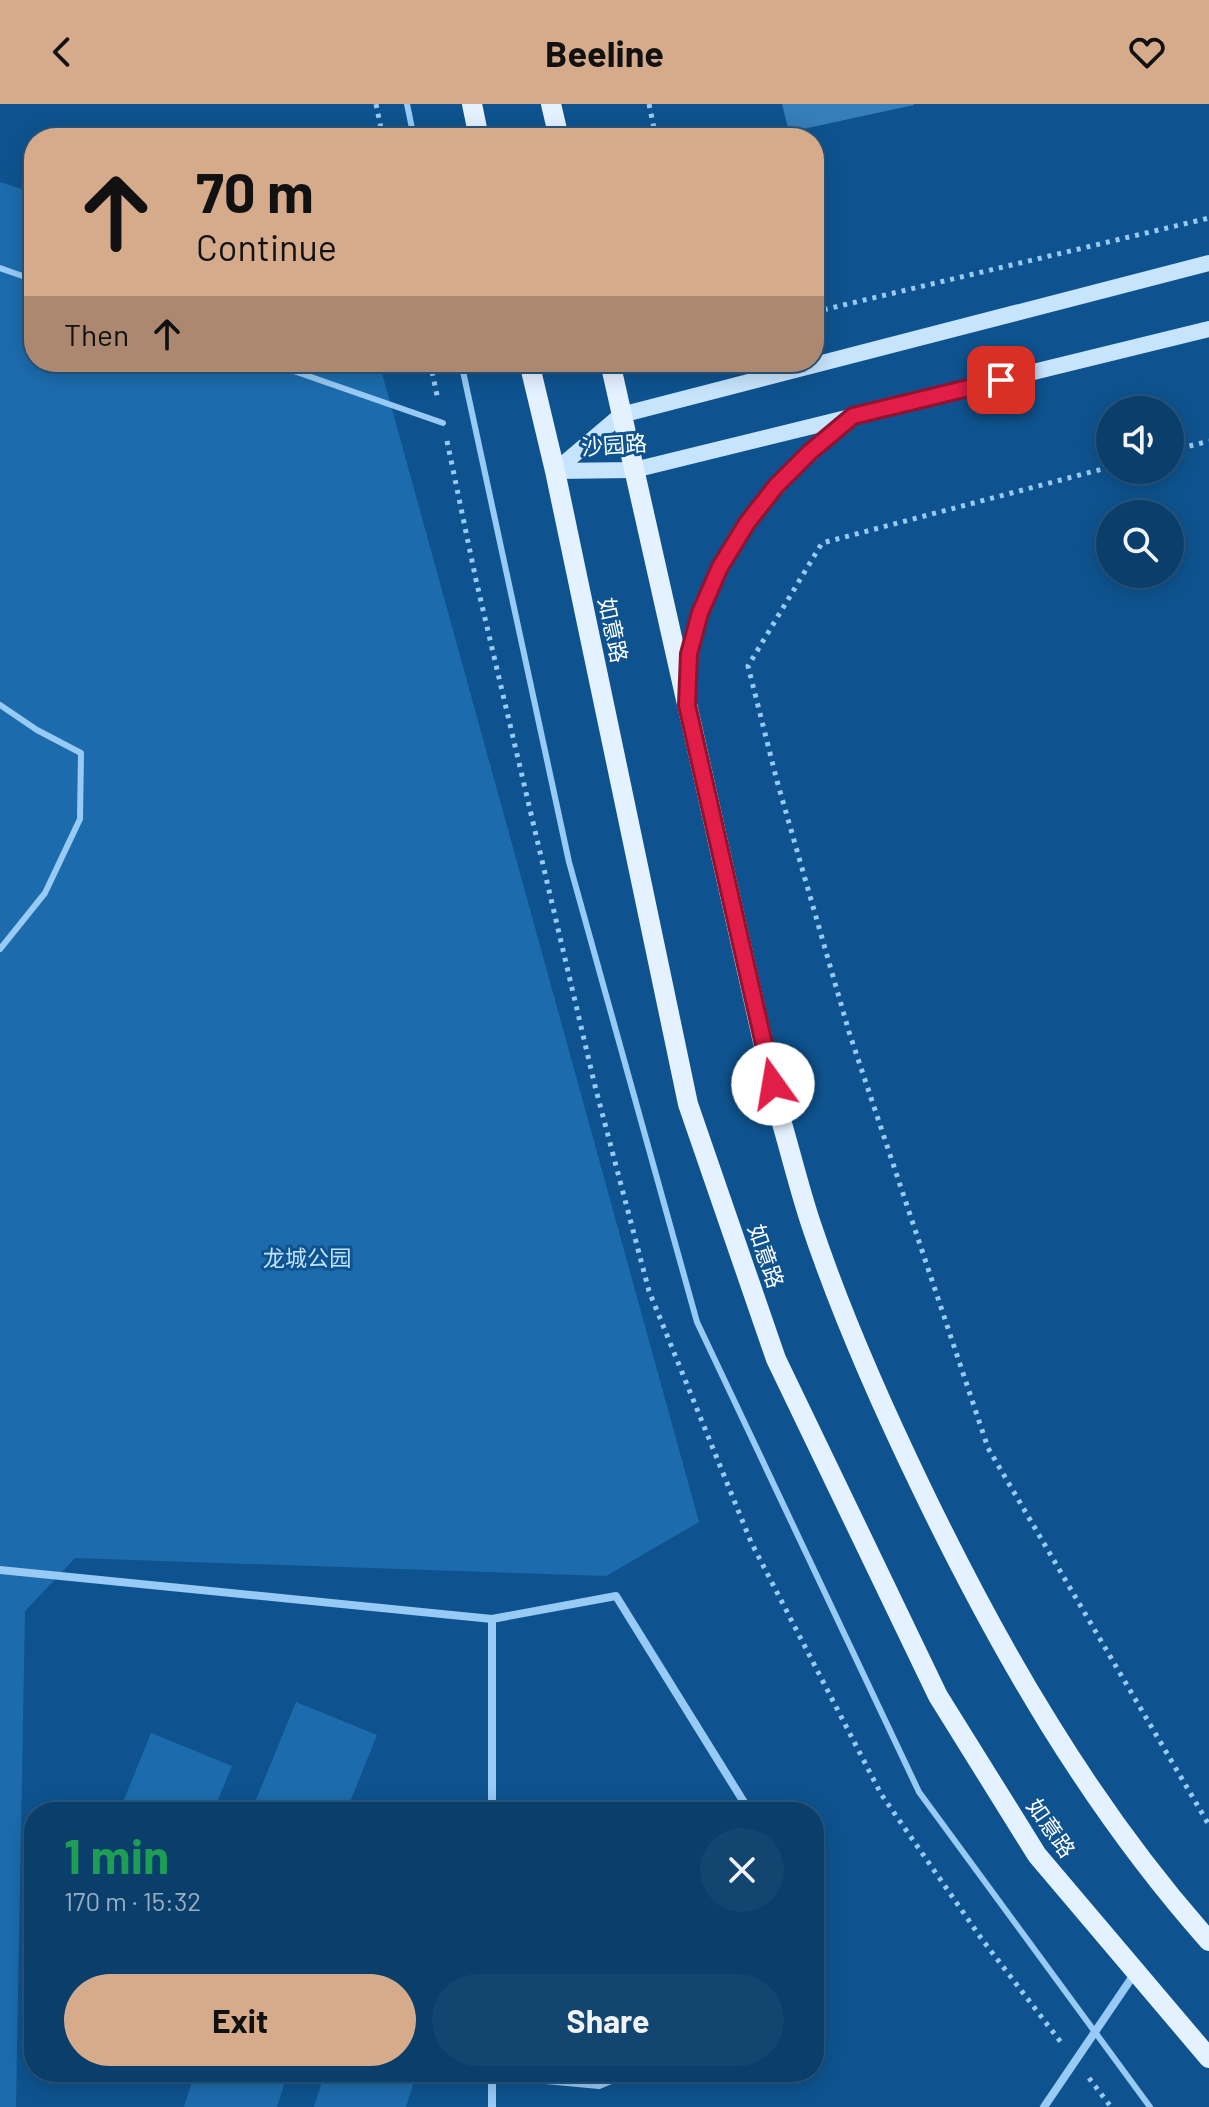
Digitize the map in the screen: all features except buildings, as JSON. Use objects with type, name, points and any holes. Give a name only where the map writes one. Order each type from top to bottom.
[{"type":"main road","points":[[472,104],[477,128]]},
{"type":"main road","points":[[551,104],[557,128]]},
{"type":"main road","name":"如意路","points":[[531,372],[688,1104],[776,1359],[938,1696],[1037,1855],[1209,2058]]},
{"type":"main road","points":[[612,372],[779,1113],[811,1224],[853,1335],[949,1545],[1023,1682],[1094,1795],[1209,1941]]},
{"type":"street","name":"沙园路","points":[[824,359],[1209,263]]},
{"type":"street","name":"沙园路","points":[[555,471],[634,470],[1209,329]]},
{"type":"street","name":"沙园路","points":[[555,471],[621,415],[777,372]]},
{"type":"street","points":[[687,705],[689,654],[700,613],[720,567],[747,523],[776,486],[853,416]]},
{"type":"street","points":[[0,1570],[492,1619],[616,1596],[744,1802]]},
{"type":"street","points":[[492,1619],[492,1802]]},
{"type":"street","points":[[1044,2107],[1135,1973]]},
{"type":"street","points":[[492,2082],[492,2107]]},
{"type":"street","points":[[570,2082],[599,2085],[606,2082]]},
{"type":"lane","points":[[407,104],[412,128]]},
{"type":"lane","points":[[0,268],[24,276]]},
{"type":"lane","points":[[297,372],[443,423]]},
{"type":"lane","points":[[463,372],[569,862],[697,1322],[919,1792],[1150,2107]]},
{"type":"lane","points":[[0,705],[37,730],[81,753],[80,819],[45,893],[0,949]]},
{"type":"path","points":[[376,104],[381,128]]},
{"type":"path","points":[[649,104],[654,128]]},
{"type":"path","points":[[824,310],[1209,218]]},
{"type":"path","points":[[1184,447],[1209,441]]},
{"type":"path","points":[[1096,471],[822,543],[748,666],[777,781],[849,1032],[988,1448],[1209,1825]]},
{"type":"green space","name":"龙城公园","points":[[0,182],[24,190],[24,372],[382,372],[699,1522],[606,1576],[75,1558],[25,1611],[16,2107],[0,2107]]},
{"type":"green space","points":[[296,1702],[377,1735],[350,1802],[255,1802]]},
{"type":"green space","points":[[151,1733],[232,1766],[217,1802],[123,1802]]},
{"type":"green space","points":[[192,2082],[285,2082],[277,2107],[184,2107]]},
{"type":"green space","points":[[322,2082],[414,2082],[406,2107],[314,2107]]},
{"type":"route","points":[[773,1084],[687,705],[689,654],[700,613],[720,567],[747,523],[776,486],[853,416],[1001,380]]}]
